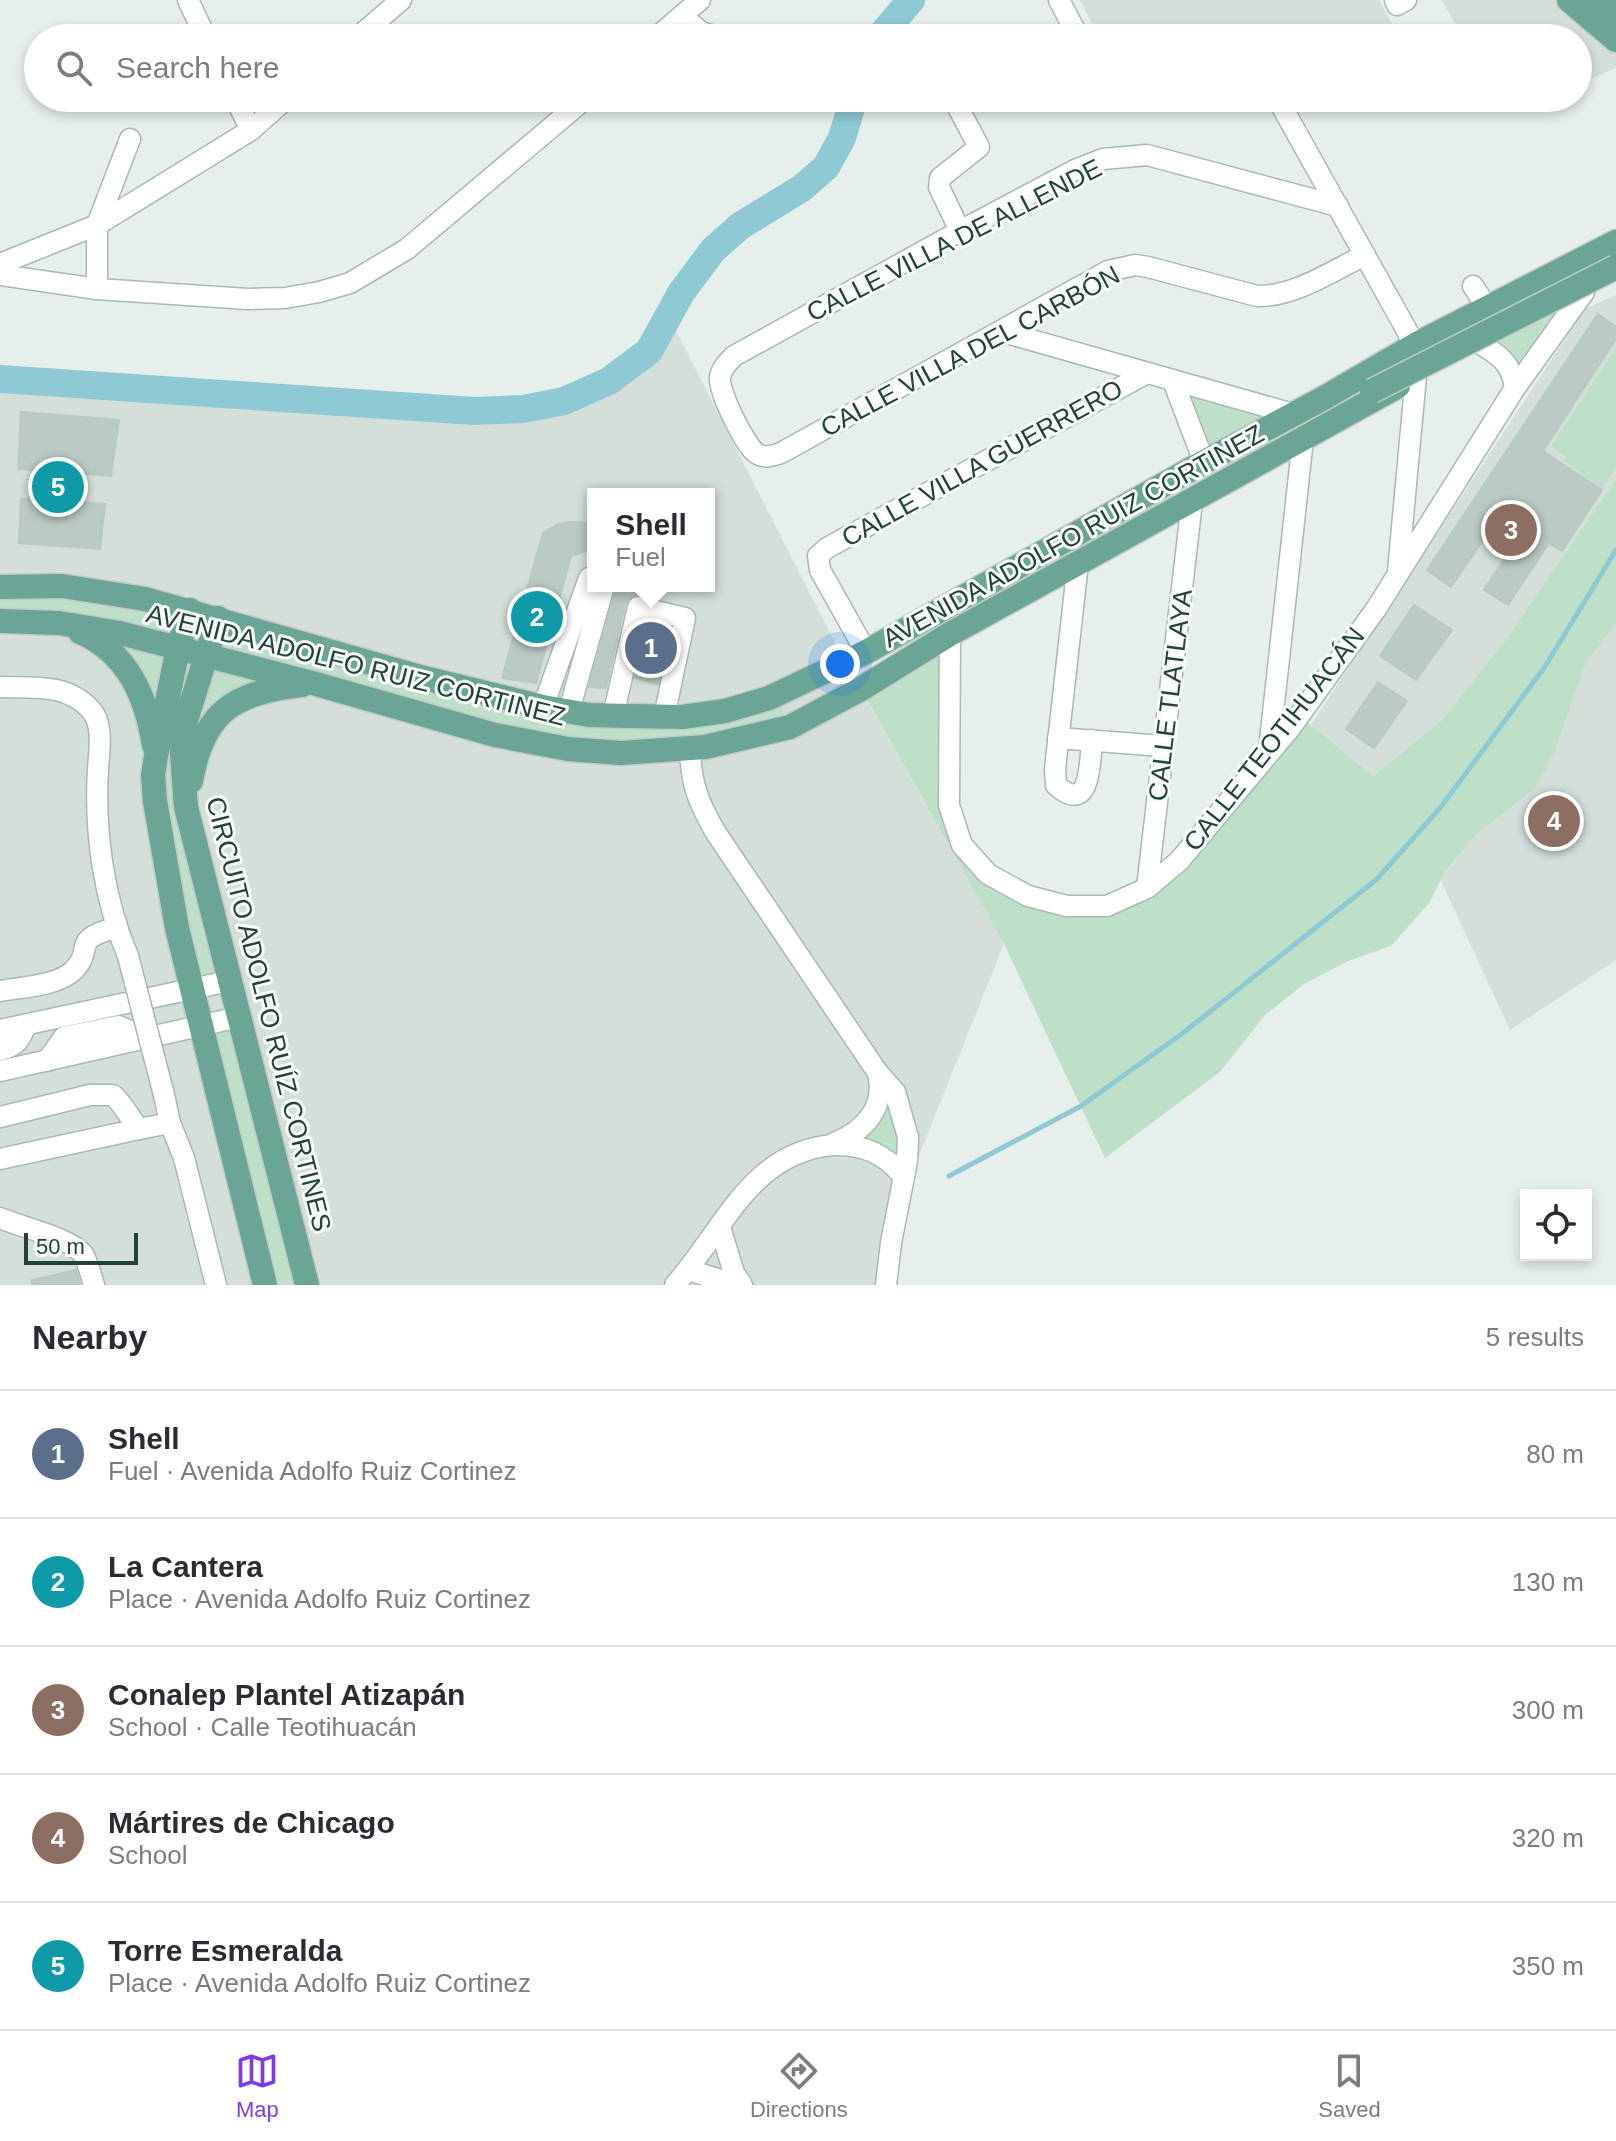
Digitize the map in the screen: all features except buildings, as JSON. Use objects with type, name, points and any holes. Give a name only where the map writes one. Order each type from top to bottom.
[{"type":"main road","points":[[1569,0],[1616,40]]},
{"type":"main road","points":[[1600,0],[1616,14]]},
{"type":"main road","name":"AVENIDA ADOLFO RUIZ CORTINEZ","points":[[0,587],[62,586],[145,599],[424,678],[543,707],[613,716],[664,717],[725,711],[769,698],[866,652],[1324,398],[1415,345],[1480,296],[1615,233]]},
{"type":"main road","points":[[1552,308],[1571,288],[1616,259]]},
{"type":"main road","name":"AVENIDA ADOLFO RUIZ CORTINEZ","points":[[1336,421],[1370,386],[1616,259]]},
{"type":"main road","name":"AVENIDA ADOLFO RUIZ CORTINEZ","points":[[1324,398],[1370,386],[1616,267]]},
{"type":"main road","name":"AVENIDA ADOLFO RUIZ CORTINEZ","points":[[0,621],[59,623],[120,633],[495,735],[568,749],[621,753],[690,749],[731,742],[781,730],[861,689],[950,634],[1477,342],[1616,276]]},
{"type":"main road","points":[[190,610],[178,648],[153,775],[162,848],[192,989],[265,1285]]},
{"type":"main road","name":"CIRCUITO ADOLFO RUÍZ CORTINES","points":[[218,618],[183,730],[186,807],[307,1285]]},
{"type":"main road","points":[[59,623],[86,634],[123,663],[136,680],[149,717],[156,756]]},
{"type":"main road","points":[[186,807],[195,760],[208,727],[233,702],[261,691],[316,684]]},
{"type":"main road","points":[[769,698],[781,730]]},
{"type":"main road","points":[[725,711],[731,742]]},
{"type":"street","points":[[188,0],[199,24]]},
{"type":"street","points":[[373,24],[401,0]]},
{"type":"street","points":[[675,24],[700,0]]},
{"type":"street","points":[[1059,0],[1072,24]]},
{"type":"street","points":[[1395,0],[1397,5],[1406,0]]},
{"type":"street","points":[[242,112],[251,130]]},
{"type":"street","points":[[0,264],[97,225],[251,130],[271,112]]},
{"type":"street","points":[[0,275],[97,289],[248,299],[285,298],[350,283],[424,235],[569,112]]},
{"type":"street","points":[[960,112],[979,147],[940,178],[939,187],[960,231]]},
{"type":"street","points":[[1285,112],[1415,345]]},
{"type":"street","points":[[97,289],[97,225],[130,139]]},
{"type":"street","name":"CALLE VILLA DE ALLENDE","points":[[758,455],[749,446],[719,380],[724,366],[734,356],[1075,170],[1103,159],[1147,155],[1338,206]]},
{"type":"street","name":"CALLE VILLA DEL CARBÓN","points":[[758,455],[769,457],[781,453],[1121,266],[1148,267],[1257,296],[1273,296],[1365,255]]},
{"type":"street","name":"CALLE TEOTIHUACÁN","points":[[950,634],[949,805],[962,845],[988,874],[1028,896],[1067,906],[1107,906],[1147,888],[1179,861],[1291,727],[1398,575],[1515,388],[1584,292]]},
{"type":"street","points":[[1003,332],[1293,414]]},
{"type":"street","points":[[1477,342],[1504,360],[1513,372],[1515,388]]},
{"type":"street","name":"CALLE VILLA GUERRERO","points":[[866,652],[820,570],[818,556],[827,548],[1147,373]]},
{"type":"street","points":[[1398,575],[1416,376]]},
{"type":"street","points":[[1173,381],[1204,462]]},
{"type":"street","points":[[1269,750],[1303,439]]},
{"type":"street","name":"CALLE TLATLAYA","points":[[1147,888],[1192,502]]},
{"type":"street","points":[[1078,563],[1058,738],[1056,785],[1064,792],[1074,794],[1085,789],[1089,782],[1092,740]]},
{"type":"street","points":[[569,711],[587,589]]},
{"type":"street","points":[[543,707],[601,592]]},
{"type":"street","points":[[613,716],[638,607],[685,618],[664,717]]},
{"type":"street","points":[[0,687],[52,687],[75,695],[94,712],[100,738],[97,782],[100,844],[116,928],[128,956],[170,1123],[184,1158],[216,1285]]},
{"type":"street","points":[[1058,738],[1163,746]]},
{"type":"street","points":[[690,749],[692,782],[698,802],[878,1073],[895,1092],[908,1137],[886,1285]]},
{"type":"street","points":[[0,991],[62,979],[77,968],[86,941],[95,933],[116,928]]},
{"type":"street","points":[[0,1030],[229,981]]},
{"type":"street","points":[[0,1071],[239,1017]]},
{"type":"street","points":[[0,1040],[12,1038],[26,1025]]},
{"type":"street","points":[[0,1050],[19,1042],[26,1025]]},
{"type":"street","points":[[682,1278],[743,1195],[773,1165],[787,1156],[826,1146],[859,1131],[875,1108],[881,1084],[878,1073]]},
{"type":"street","points":[[0,1117],[90,1095],[113,1095],[139,1129]]},
{"type":"street","points":[[0,1159],[170,1123]]},
{"type":"street","points":[[826,1146],[850,1145],[876,1152],[890,1160],[903,1176]]},
{"type":"street","points":[[0,1218],[26,1230],[60,1239],[82,1254],[94,1285]]},
{"type":"street","points":[[720,1227],[734,1273],[742,1285]]},
{"type":"street","points":[[682,1278],[721,1280],[726,1285]]},
{"type":"shaded area","points":[[1080,0],[1379,0],[1392,24],[1093,24]]},
{"type":"shaded area","points":[[1442,0],[1569,0],[1616,40],[1616,68],[1592,78],[1592,24],[1455,24]]},
{"type":"shaded area","points":[[1616,295],[1616,479],[1507,638],[1442,720],[1373,776],[1311,725],[1585,309]]},
{"type":"shaded area","points":[[668,315],[845,662],[1004,944],[896,1213],[886,1285],[0,1285],[0,379],[474,411],[523,409],[564,401],[609,381],[649,351]]},
{"type":"shaded area","points":[[1616,624],[1616,960],[1510,1030],[1440,879],[1477,834],[1536,788],[1555,751],[1586,663]]},
{"type":"green space","points":[[1584,292],[1515,388],[1477,342]]},
{"type":"green space","points":[[1616,347],[1616,468],[1602,488],[1564,461],[1566,457],[1551,446]]},
{"type":"green space","points":[[1173,381],[1293,414],[1204,462]]},
{"type":"green space","points":[[1616,479],[1616,624],[1586,663],[1555,751],[1536,788],[1477,834],[1444,873],[1430,902],[1391,946],[1348,961],[1304,984],[1265,1015],[1220,1072],[1105,1158],[1004,944],[861,689],[950,634],[949,805],[988,874],[1067,906],[1147,888],[1299,715],[1373,776],[1442,720],[1507,638]]},
{"type":"green space","points":[[0,587],[190,610],[179,648],[206,655],[218,618],[589,715],[776,695],[790,727],[621,753],[311,684],[233,702],[186,807],[229,981],[192,989],[149,717],[86,634],[0,621]]},
{"type":"green space","points":[[239,1017],[307,1285],[266,1285],[201,1027]]},
{"type":"green space","points":[[895,1092],[907,1161],[850,1136]]},
{"type":"waterway","points":[[891,24],[911,0]]},
{"type":"waterway","points":[[0,379],[474,411],[523,409],[564,401],[609,381],[649,351],[681,293],[713,250],[740,226],[802,188],[826,167],[842,138],[850,112]]},
{"type":"waterway","points":[[949,1176],[1081,1106],[1183,1033],[1377,879],[1440,808],[1544,668],[1616,550]]},
{"type":"place","name":"Torre Esmeralda","points":[[58,487]]},
{"type":"place","name":"Conalep Plantel Atizapán","points":[[1511,530]]},
{"type":"place","name":"La Cantera","points":[[537,617]]},
{"type":"place","name":"Shell","points":[[651,648]]},
{"type":"place","name":"Mártires de Chicago","points":[[1554,821]]}]
